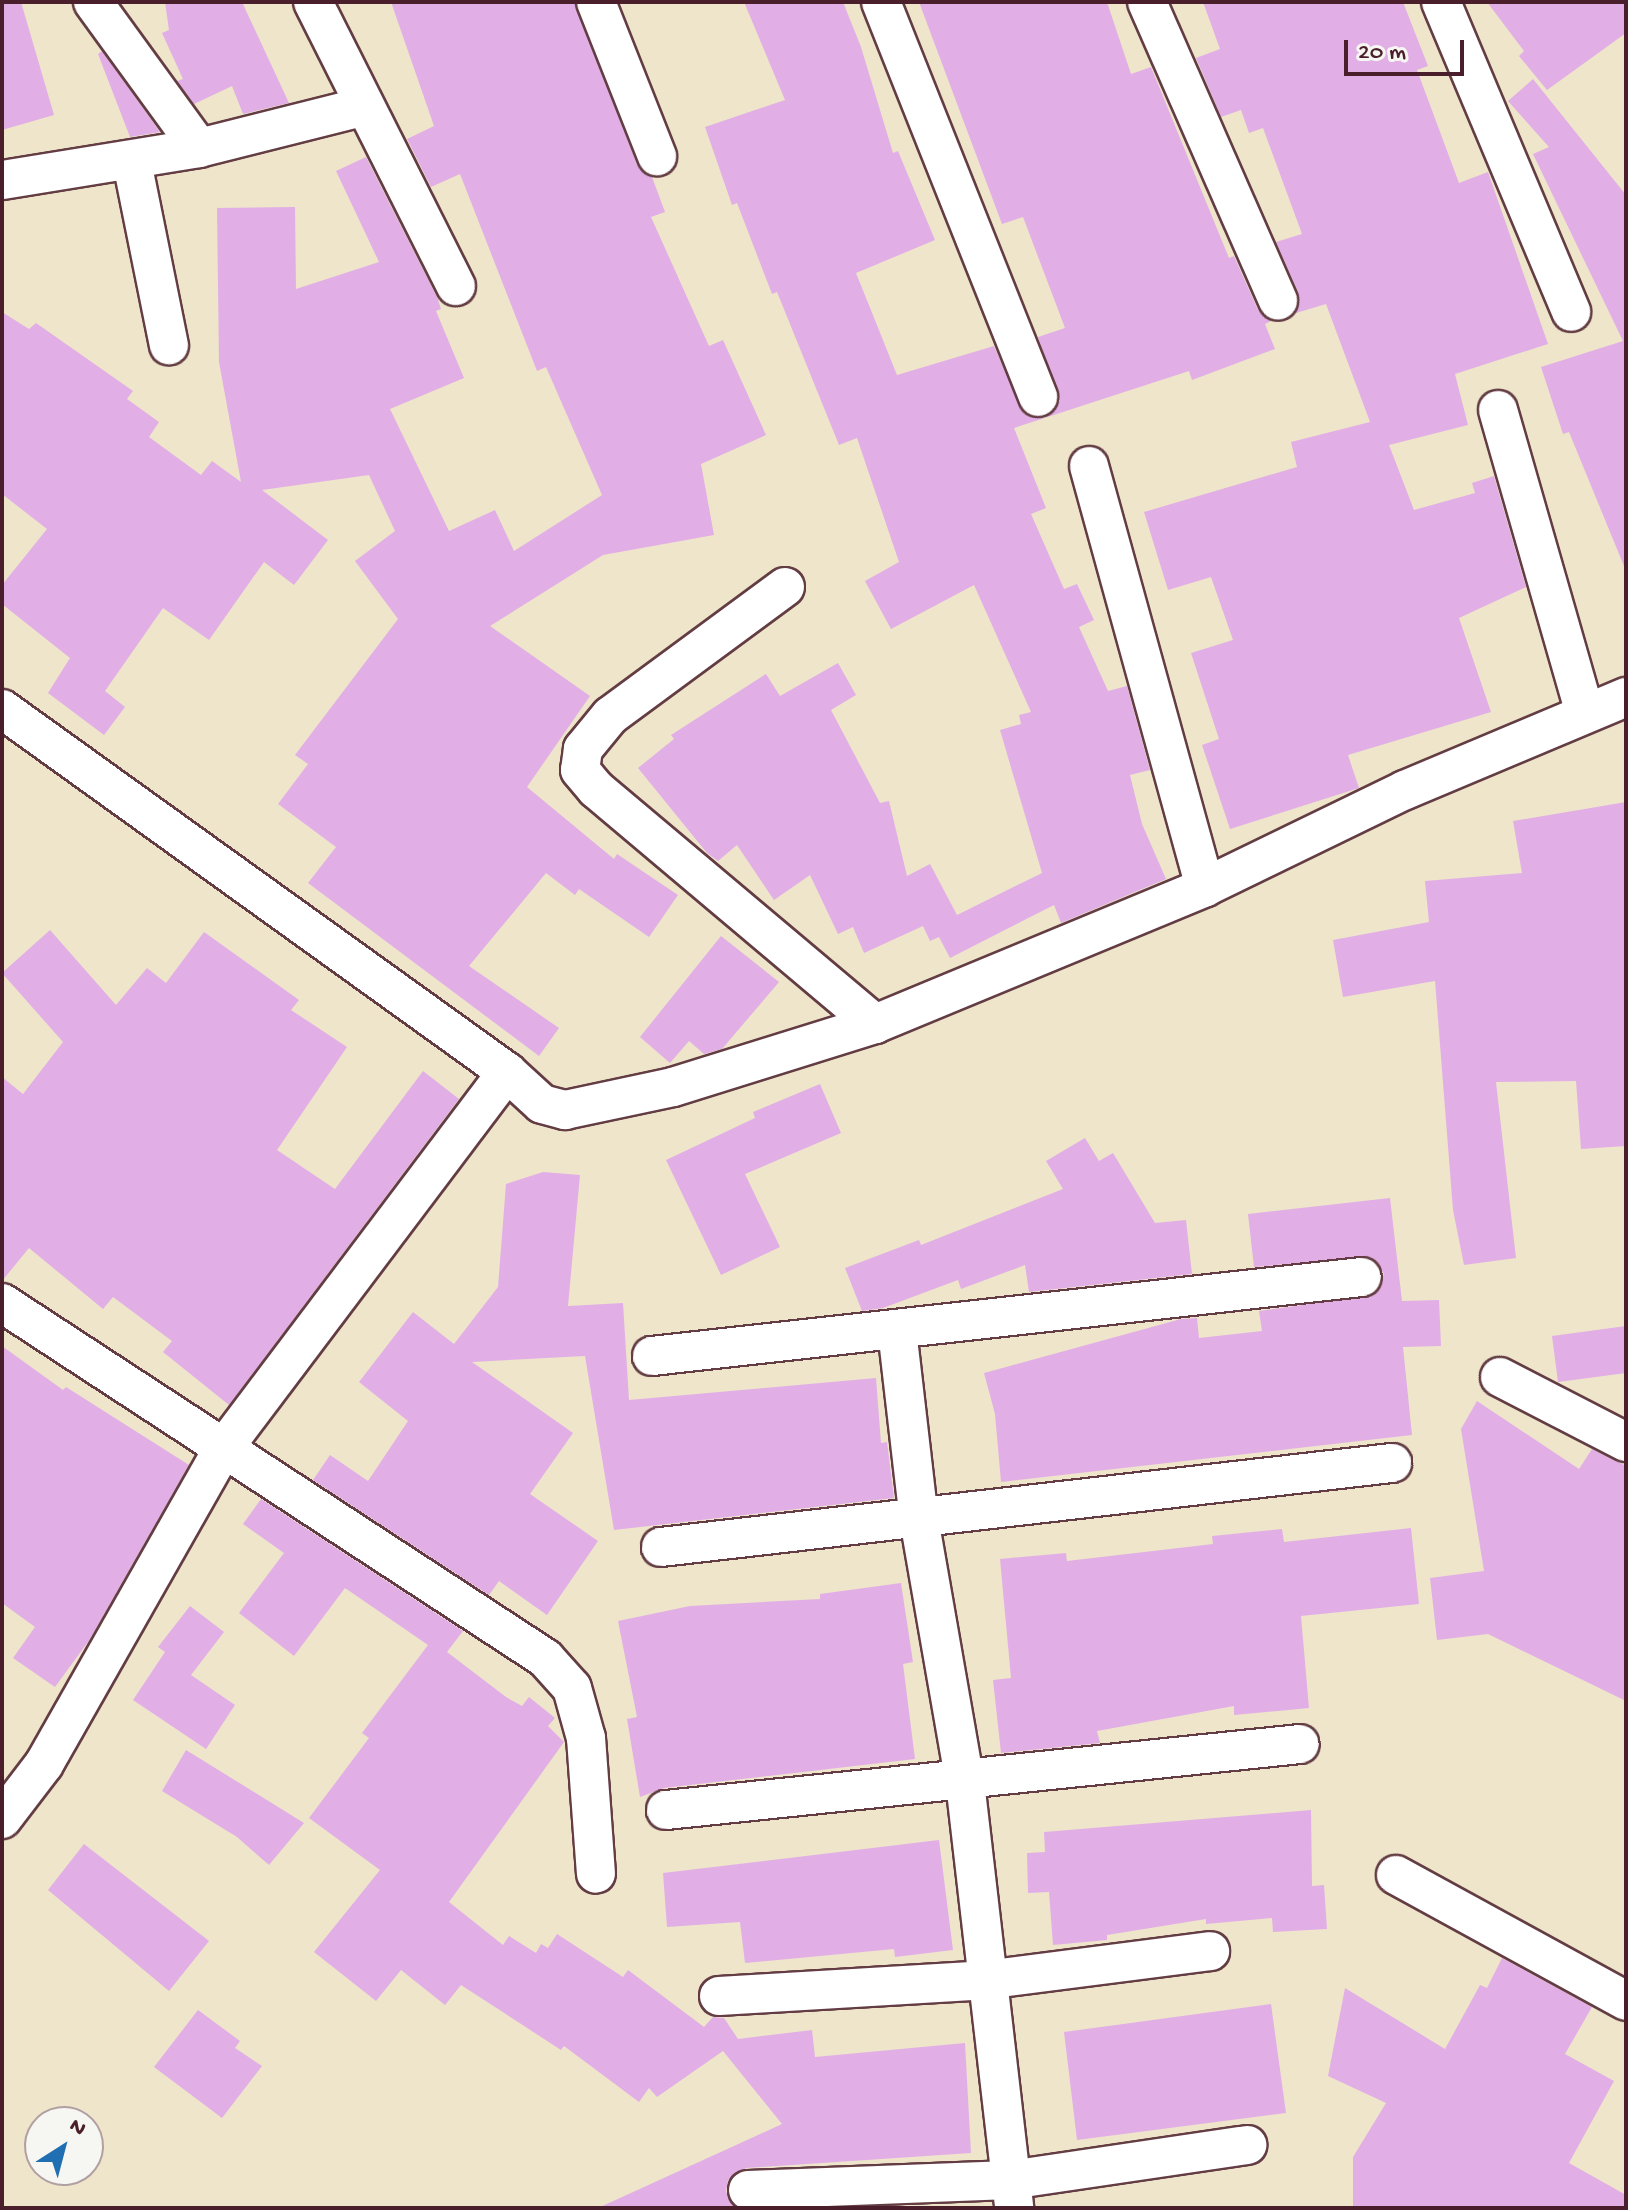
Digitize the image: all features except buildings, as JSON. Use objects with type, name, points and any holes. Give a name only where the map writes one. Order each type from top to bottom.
[{"type":"street","points":[[93,2],[199,148]]},
{"type":"street","points":[[313,2],[362,107],[456,286]]},
{"type":"street","points":[[596,2],[657,156]]},
{"type":"street","points":[[881,2],[1038,397]]},
{"type":"street","points":[[1147,2],[1278,301]]},
{"type":"street","points":[[1441,2],[1571,312]]},
{"type":"street","points":[[2,180],[132,162],[362,107]]},
{"type":"street","points":[[132,162],[169,345]]},
{"type":"street","points":[[1498,410],[1585,713]]},
{"type":"street","points":[[1089,466],[1205,887]]},
{"type":"street","points":[[785,587],[610,716],[583,749],[580,770],[596,789],[875,1024]]},
{"type":"street","points":[[2,709],[507,1072],[542,1104],[565,1110],[596,1107],[875,1024],[1205,887],[1405,790],[1626,697]]},
{"type":"street","points":[[2,1819],[44,1764],[223,1449],[507,1072]]},
{"type":"street","points":[[652,1356],[1362,1277]]},
{"type":"street","points":[[2,1303],[524,1643],[572,1688],[586,1738],[596,1874]]},
{"type":"street","points":[[897,1330],[919,1519],[965,1782],[985,1980],[1012,2194]]},
{"type":"street","points":[[1500,1377],[1626,1442]]},
{"type":"street","points":[[661,1547],[1392,1463]]},
{"type":"street","points":[[666,1810],[965,1782],[1300,1744]]},
{"type":"street","points":[[1396,1875],[1626,2001]]},
{"type":"street","points":[[719,1996],[985,1980],[1210,1951]]},
{"type":"street","points":[[748,2190],[1012,2194],[1247,2145]]}]
